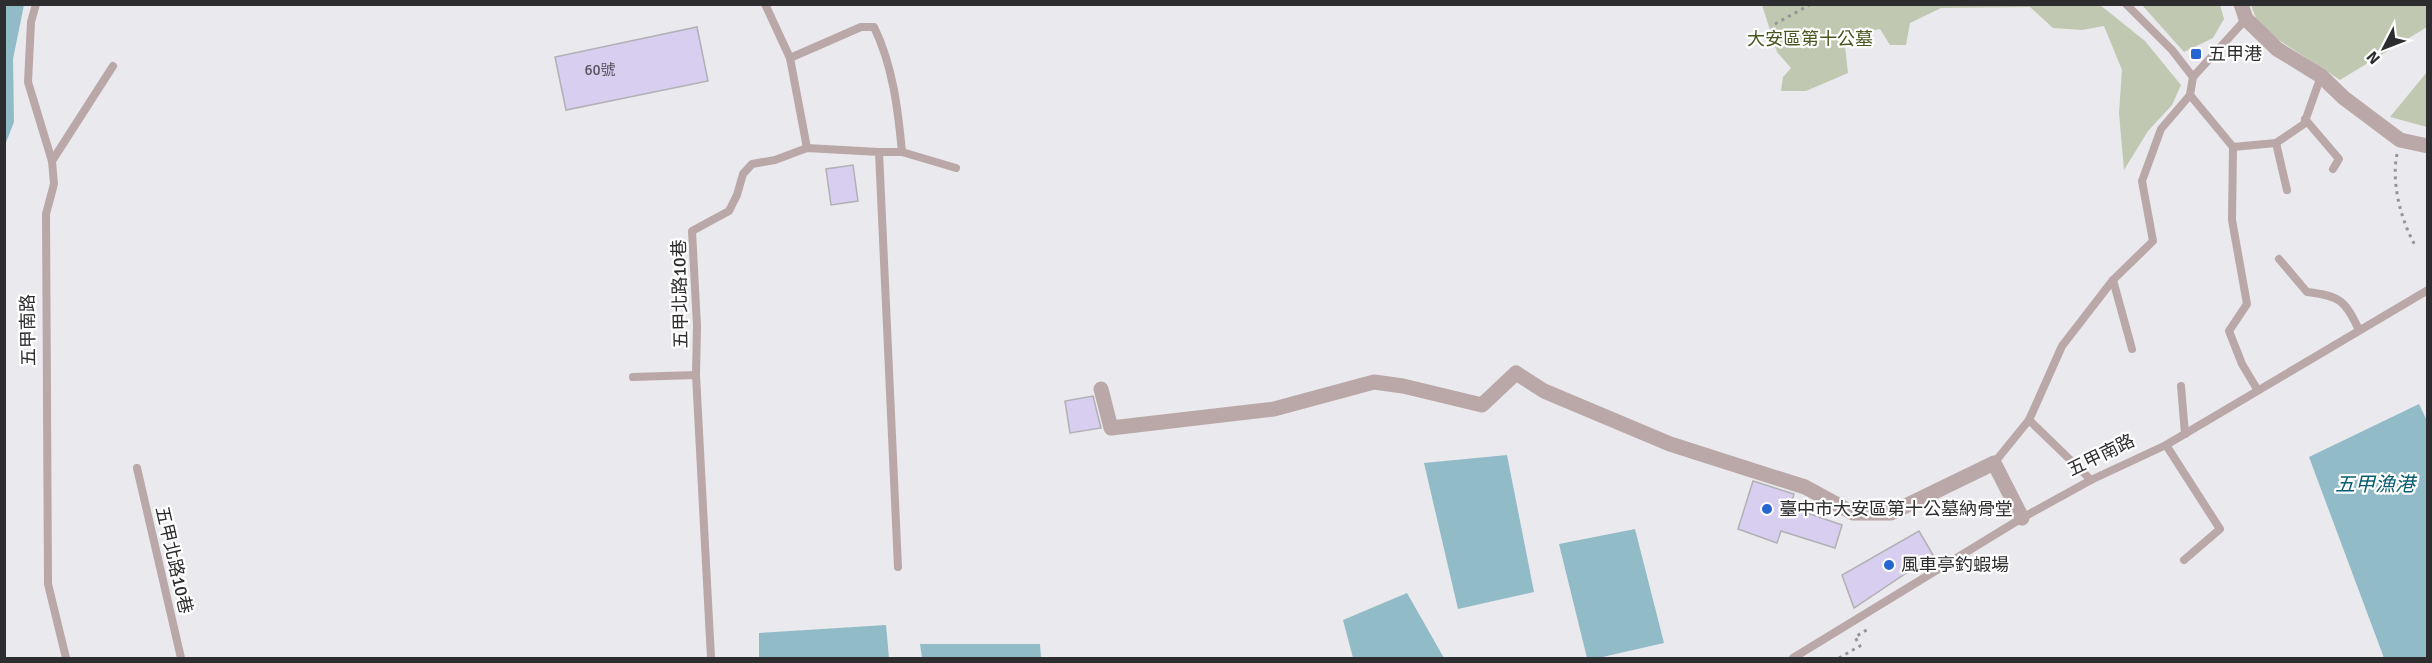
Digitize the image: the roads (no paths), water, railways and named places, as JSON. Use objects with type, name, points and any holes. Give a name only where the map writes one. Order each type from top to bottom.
[{"type":"street","points":[[2243,12],[2277,49],[2321,76],[2344,98],[2400,140],[2427,146]]},
{"type":"street","points":[[1101,389],[1112,428],[1274,409],[1374,382],[1404,386],[1482,405],[1516,373],[1544,391],[1670,444],[1805,488],[1853,513],[1891,513],[1994,463],[2022,518]]},
{"type":"lane","name":"五甲南路","points":[[36,4],[31,22],[28,82],[52,161],[54,183],[46,214],[48,584],[66,658]]},
{"type":"lane","points":[[765,4],[790,58],[807,148],[902,152],[956,168]]},
{"type":"lane","points":[[2127,4],[2172,50],[2193,76]]},
{"type":"lane","points":[[1994,463],[2029,420],[2061,346],[2113,280],[2153,241],[2142,181],[2161,129],[2190,95],[2193,76],[2243,12]]},
{"type":"lane","points":[[790,58],[861,27],[874,27],[886,58],[898,110],[902,152]]},
{"type":"lane","points":[[52,161],[113,66]]},
{"type":"lane","points":[[2233,147],[2276,143],[2304,124],[2321,76]]},
{"type":"lane","points":[[2190,95],[2233,147],[2232,220],[2247,304],[2229,331],[2242,364],[2257,389]]},
{"type":"lane","points":[[2305,119],[2339,159],[2333,170]]},
{"type":"lane","points":[[2276,143],[2287,190]]},
{"type":"lane","name":"五甲北路10巷","points":[[711,658],[696,375],[697,326],[692,231],[729,211],[737,195],[743,174],[752,164],[775,160],[807,148]]},
{"type":"lane","points":[[879,152],[898,567]]},
{"type":"lane","points":[[2279,259],[2307,292],[2333,295],[2348,306],[2359,330]]},
{"type":"lane","points":[[2113,280],[2132,349]]},
{"type":"lane","name":"五甲南路","points":[[1793,658],[2022,518],[2091,480],[2166,445],[2427,290]]},
{"type":"lane","points":[[633,377],[696,375]]},
{"type":"lane","points":[[2181,386],[2185,434]]},
{"type":"lane","points":[[2029,420],[2091,480]]},
{"type":"lane","points":[[2166,445],[2220,529],[2184,560]]},
{"type":"lane","name":"五甲北路10巷","points":[[137,468],[181,658]]},
{"type":"water","points":[[5,4],[24,5],[13,59],[14,122],[5,145]]},
{"type":"water","name":"五甲漁港","points":[[2419,404],[2428,423],[2427,658],[2384,658],[2309,457]]},
{"type":"water","points":[[1507,455],[1534,592],[1458,609],[1424,463]]},
{"type":"water","points":[[1635,529],[1664,643],[1598,658],[1587,658],[1559,544]]},
{"type":"water","points":[[1407,593],[1444,658],[1353,658],[1343,620]]},
{"type":"water","points":[[886,625],[889,658],[759,658],[759,633]]},
{"type":"water","points":[[920,644],[1040,644],[1041,658],[922,658]]},
{"type":"place","name":"五甲港","points":[[2196,54]]},
{"type":"place","name":"臺中市大安區第十公墓納骨堂","points":[[1767,509]]},
{"type":"place","name":"風車亭釣蝦場","points":[[1889,565]]},
{"type":"park label","name":"大安區第十公墓","points":[[1810,39]]}]
